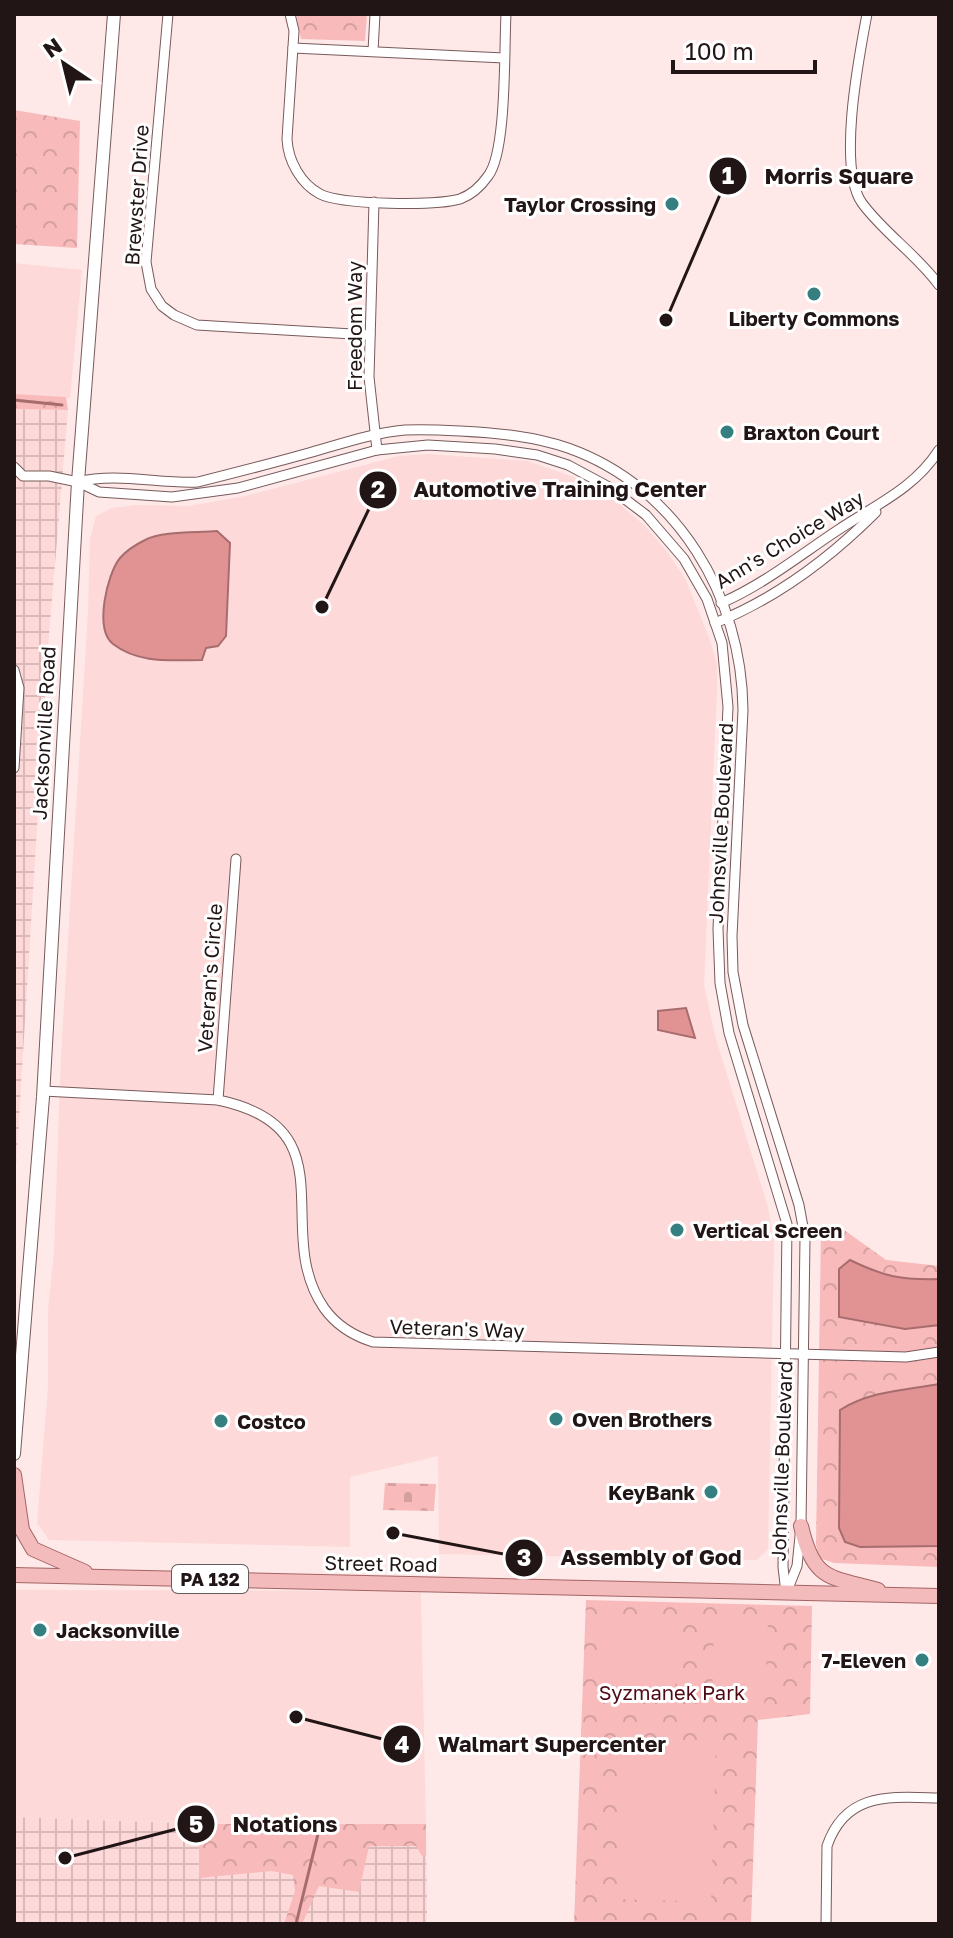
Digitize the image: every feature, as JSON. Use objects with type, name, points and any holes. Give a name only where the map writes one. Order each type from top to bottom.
[{"type":"main road","name":"Jacksonville Road","points":[[14,1454],[43,1091],[78,482],[114,14]]},
{"type":"main road","points":[[14,1475],[22,1530],[33,1549],[96,1577]]},
{"type":"main road","points":[[801,1526],[808,1555],[820,1570],[830,1576],[897,1595]]},
{"type":"main road","name":"Street Road","points":[[14,1575],[939,1596]]},
{"type":"street","name":"Brewster Drive","points":[[168,14],[146,262],[155,295],[168,311],[197,325],[370,335]]},
{"type":"street","points":[[290,14],[294,31],[287,139],[292,163],[307,184],[321,194],[337,199],[374,202],[454,200],[470,194],[489,175],[500,144],[506,14]]},
{"type":"street","points":[[373,51],[375,14]]},
{"type":"street","points":[[867,14],[853,116],[851,163],[854,188],[867,209],[922,262],[939,285]]},
{"type":"street","points":[[293,48],[504,58]]},
{"type":"street","name":"Freedom Way","points":[[374,202],[369,377],[377,450]]},
{"type":"street","name":"Johnsville Boulevard","points":[[78,482],[98,477],[198,482],[375,435],[426,430],[502,434],[536,439],[584,455],[629,481],[667,514],[698,552],[729,617],[740,658],[743,691],[733,972],[743,1025],[799,1205],[805,1238],[801,1526],[797,1566],[786,1593]]},
{"type":"street","name":"Johnsville Boulevard","points":[[78,482],[99,492],[172,497],[238,488],[377,450],[428,445],[537,455],[587,474],[630,501],[662,530],[694,574],[710,607],[722,643],[728,707],[717,960],[729,1033],[787,1224],[783,1567],[786,1593]]},
{"type":"street","name":"Ann's Choice Way","points":[[715,623],[781,591],[825,559],[887,501],[911,483],[939,450]]},
{"type":"street","points":[[14,467],[23,476],[49,476],[78,482]]},
{"type":"street","name":"Ann's Choice Way","points":[[710,607],[769,577],[844,525],[887,501]]},
{"type":"street","points":[[14,670],[19,688],[14,768]]},
{"type":"street","name":"Veteran's Circle","points":[[218,1100],[236,859]]},
{"type":"street","name":"Veteran's Way","points":[[43,1091],[218,1100],[260,1113],[288,1141],[298,1160],[303,1181],[302,1254],[309,1283],[330,1316],[365,1340],[383,1344],[459,1347],[906,1357],[939,1352]]},
{"type":"street","points":[[826,1924],[827,1846],[830,1835],[844,1816],[859,1804],[878,1798],[939,1798]]},
{"type":"shaded area","points":[[14,263],[82,270],[70,398],[14,394]]},
{"type":"shaded area","points":[[14,409],[68,410],[49,635],[14,1198]]},
{"type":"shaded area","points":[[428,454],[527,461],[574,477],[617,502],[644,525],[666,550],[686,580],[710,640],[717,664],[717,691],[704,985],[716,1039],[768,1207],[774,1242],[768,1549],[757,1560],[439,1554],[438,1456],[350,1477],[350,1547],[49,1540],[37,1523],[48,1386],[48,1309],[54,1251],[61,1054],[90,539],[96,516],[112,508],[189,506],[245,496],[399,456]]},
{"type":"shaded area","points":[[217,531],[230,543],[226,636],[218,646],[206,648],[202,660],[167,660],[144,658],[113,644],[104,626],[104,601],[120,558],[152,537]]},
{"type":"shaded area","points":[[686,1008],[695,1038],[658,1030],[658,1011]]},
{"type":"shaded area","points":[[850,1260],[893,1276],[939,1279],[939,1325],[905,1329],[839,1317],[839,1269]]},
{"type":"shaded area","points":[[939,1384],[939,1546],[860,1547],[845,1542],[839,1528],[840,1410],[876,1395]]},
{"type":"shaded area","points":[[14,1590],[421,1591],[426,1824],[199,1824],[14,1817]]},
{"type":"shaded area","points":[[14,1817],[199,1824],[426,1824],[427,1924],[14,1924]]},
{"type":"green space","points":[[296,14],[367,14],[365,41],[301,39]]},
{"type":"green space","points":[[14,110],[80,121],[77,248],[14,244]]},
{"type":"green space","points":[[14,394],[66,397],[68,410],[14,409]]},
{"type":"green space","points":[[840,1227],[886,1260],[939,1266],[939,1567],[834,1563],[819,1558],[816,1544],[821,1232]]},
{"type":"green space","points":[[385,1483],[436,1484],[434,1511],[383,1510]]},
{"type":"green space","name":"Syzmanek Park","points":[[586,1600],[812,1606],[810,1714],[758,1720],[751,1924],[574,1924]]},
{"type":"green space","points":[[600,1618],[682,1625],[676,1684],[657,1699],[600,1695],[595,1622]]},
{"type":"green space","points":[[714,1619],[768,1621],[764,1710],[712,1709]]},
{"type":"green space","points":[[621,1747],[716,1750],[711,1902],[617,1899]]},
{"type":"green space","points":[[199,1824],[426,1824],[426,1856],[422,1856],[416,1846],[369,1846],[359,1892],[319,1886],[302,1924],[284,1924],[295,1891],[293,1875],[272,1871],[199,1878]]},
{"type":"waterway","points":[[14,400],[62,405]]},
{"type":"waterway","points":[[296,1924],[318,1834]]},
{"type":"place","name":"Taylor Crossing","points":[[672,204]]},
{"type":"place","name":"Liberty Commons","points":[[814,294]]},
{"type":"place","name":"Morris Square","points":[[666,320]]},
{"type":"place","name":"Braxton Court","points":[[727,432]]},
{"type":"place","name":"Automotive Training Center","points":[[322,607]]},
{"type":"place","name":"Vertical Screen","points":[[677,1230]]},
{"type":"place","name":"Oven Brothers","points":[[556,1419]]},
{"type":"place","name":"Costco","points":[[221,1421]]},
{"type":"place","name":"KeyBank","points":[[711,1492]]},
{"type":"place","name":"Assembly of God","points":[[393,1533]]},
{"type":"place","name":"Jacksonville","points":[[40,1630]]},
{"type":"place","name":"7-Eleven","points":[[922,1660]]},
{"type":"place","name":"Walmart Supercenter","points":[[296,1717]]},
{"type":"place","name":"Notations","points":[[65,1858]]}]
